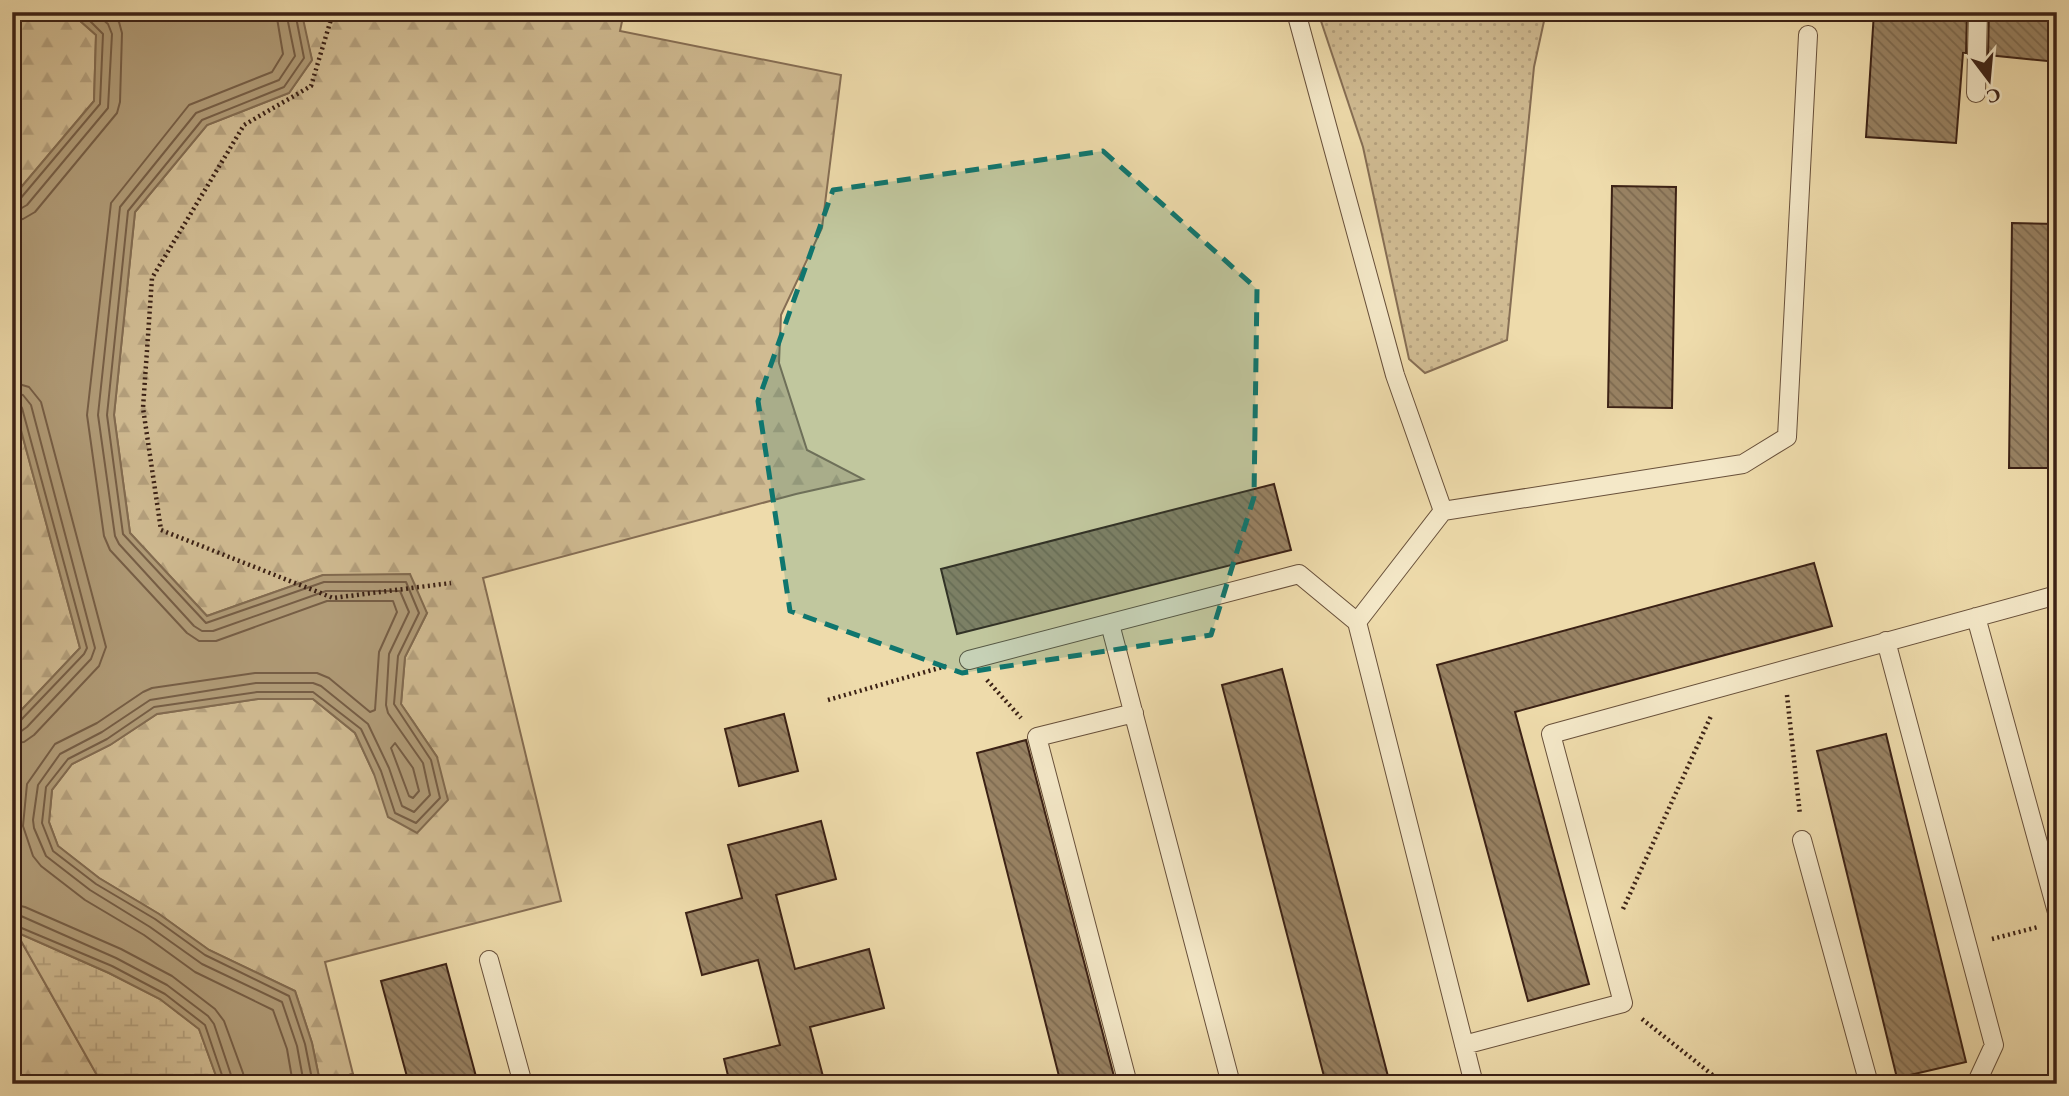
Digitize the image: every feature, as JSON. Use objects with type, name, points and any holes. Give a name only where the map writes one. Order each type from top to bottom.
[{"type":"lane","points":[[1296,12],[1395,375],[1443,511]]},
{"type":"lane","points":[[1976,93],[1978,12]]},
{"type":"lane","points":[[1357,622],[1443,511],[1743,464],[1787,437],[1808,35]]},
{"type":"lane","points":[[969,660],[1299,574],[1357,622],[1474,1084]]},
{"type":"lane","points":[[1464,1045],[1623,1003],[1551,734],[2057,594]]},
{"type":"lane","points":[[1976,617],[2050,919]]},
{"type":"lane","points":[[1110,624],[1231,1084]]},
{"type":"lane","points":[[1886,641],[1994,1045],[1976,1084]]},
{"type":"lane","points":[[1128,1084],[1037,737],[1134,713]]},
{"type":"lane","points":[[1802,840],[1868,1084]]},
{"type":"lane","points":[[489,960],[523,1084]]},
{"type":"path","points":[[328,12],[332,16],[311,86],[244,125],[152,278],[143,408],[161,530],[333,598],[451,583]]},
{"type":"path","points":[[828,700],[969,660],[1037,737]]},
{"type":"path","points":[[1784,669],[1802,840]]},
{"type":"path","points":[[1607,945],[1725,686]]},
{"type":"path","points":[[1968,946],[2050,919]]},
{"type":"path","points":[[1623,1003],[1724,1084]]},
{"type":"highlighted area","points":[[1103,151],[1257,289],[1254,497],[1211,635],[962,673],[790,611],[758,401],[833,190]]},
{"type":"green space","points":[[12,12],[70,12],[96,35],[94,101],[12,198]]},
{"type":"green space","points":[[300,12],[624,12],[620,31],[841,75],[822,228],[781,315],[779,363],[807,450],[863,479],[796,494],[483,578],[561,901],[325,962],[353,1074],[320,1082],[312,1043],[295,991],[209,950],[159,914],[99,878],[58,846],[49,822],[52,790],[72,764],[110,745],[157,714],[258,699],[313,699],[355,733],[374,774],[437,757],[401,704],[405,657],[427,613],[323,575],[207,616],[130,533],[114,415],[135,212],[207,125],[289,93],[312,60]]},
{"type":"green space","points":[[1318,12],[1546,12],[1534,67],[1507,340],[1425,373],[1409,359],[1363,147]]},
{"type":"green space","points":[[12,397],[80,648],[12,720]]},
{"type":"green space","points":[[12,926],[16,932],[102,1084],[12,1084]]},
{"type":"green space","points":[[16,932],[160,999],[199,1029],[219,1084],[102,1084]]},
{"type":"water","points":[[70,12],[302,14],[312,60],[289,93],[207,125],[135,212],[114,415],[130,533],[207,616],[323,575],[410,574],[427,613],[405,657],[401,704],[437,757],[448,800],[417,833],[388,817],[374,774],[355,733],[313,699],[258,699],[157,714],[110,745],[72,764],[52,790],[49,822],[58,846],[99,878],[159,914],[209,950],[295,991],[312,1043],[320,1082],[353,1074],[355,1084],[219,1084],[199,1029],[160,999],[16,932],[12,926],[12,720],[80,648],[12,397],[12,198],[94,101],[96,35]]},
{"type":"building","points":[[1874,12],[1967,12],[1966,53],[1963,53],[1956,143],[1866,137]]},
{"type":"building","points":[[1989,12],[2057,12],[2057,62],[1988,55]]},
{"type":"building","points":[[1612,186],[1676,187],[1672,408],[1608,407]]},
{"type":"building","points":[[2012,223],[2057,224],[2057,468],[2009,468]]},
{"type":"building","points":[[1274,484],[1291,550],[957,634],[941,569]]},
{"type":"building","points":[[1814,563],[1832,626],[1515,712],[1589,984],[1528,1001],[1437,665]]},
{"type":"building","points":[[1282,669],[1390,1084],[1326,1084],[1222,685]]},
{"type":"building","points":[[784,714],[798,771],[739,786],[725,729]]},
{"type":"building","points":[[1886,734],[1966,1062],[1897,1078],[1817,751]]},
{"type":"building","points":[[1026,740],[1116,1084],[1061,1084],[977,753]]},
{"type":"building","points":[[821,821],[836,879],[776,895],[795,969],[869,949],[884,1008],[810,1027],[825,1084],[730,1084],[724,1059],[780,1045],[758,960],[702,975],[686,913],[742,898],[728,845]]},
{"type":"building","points":[[446,964],[478,1084],[409,1084],[381,981]]}]
